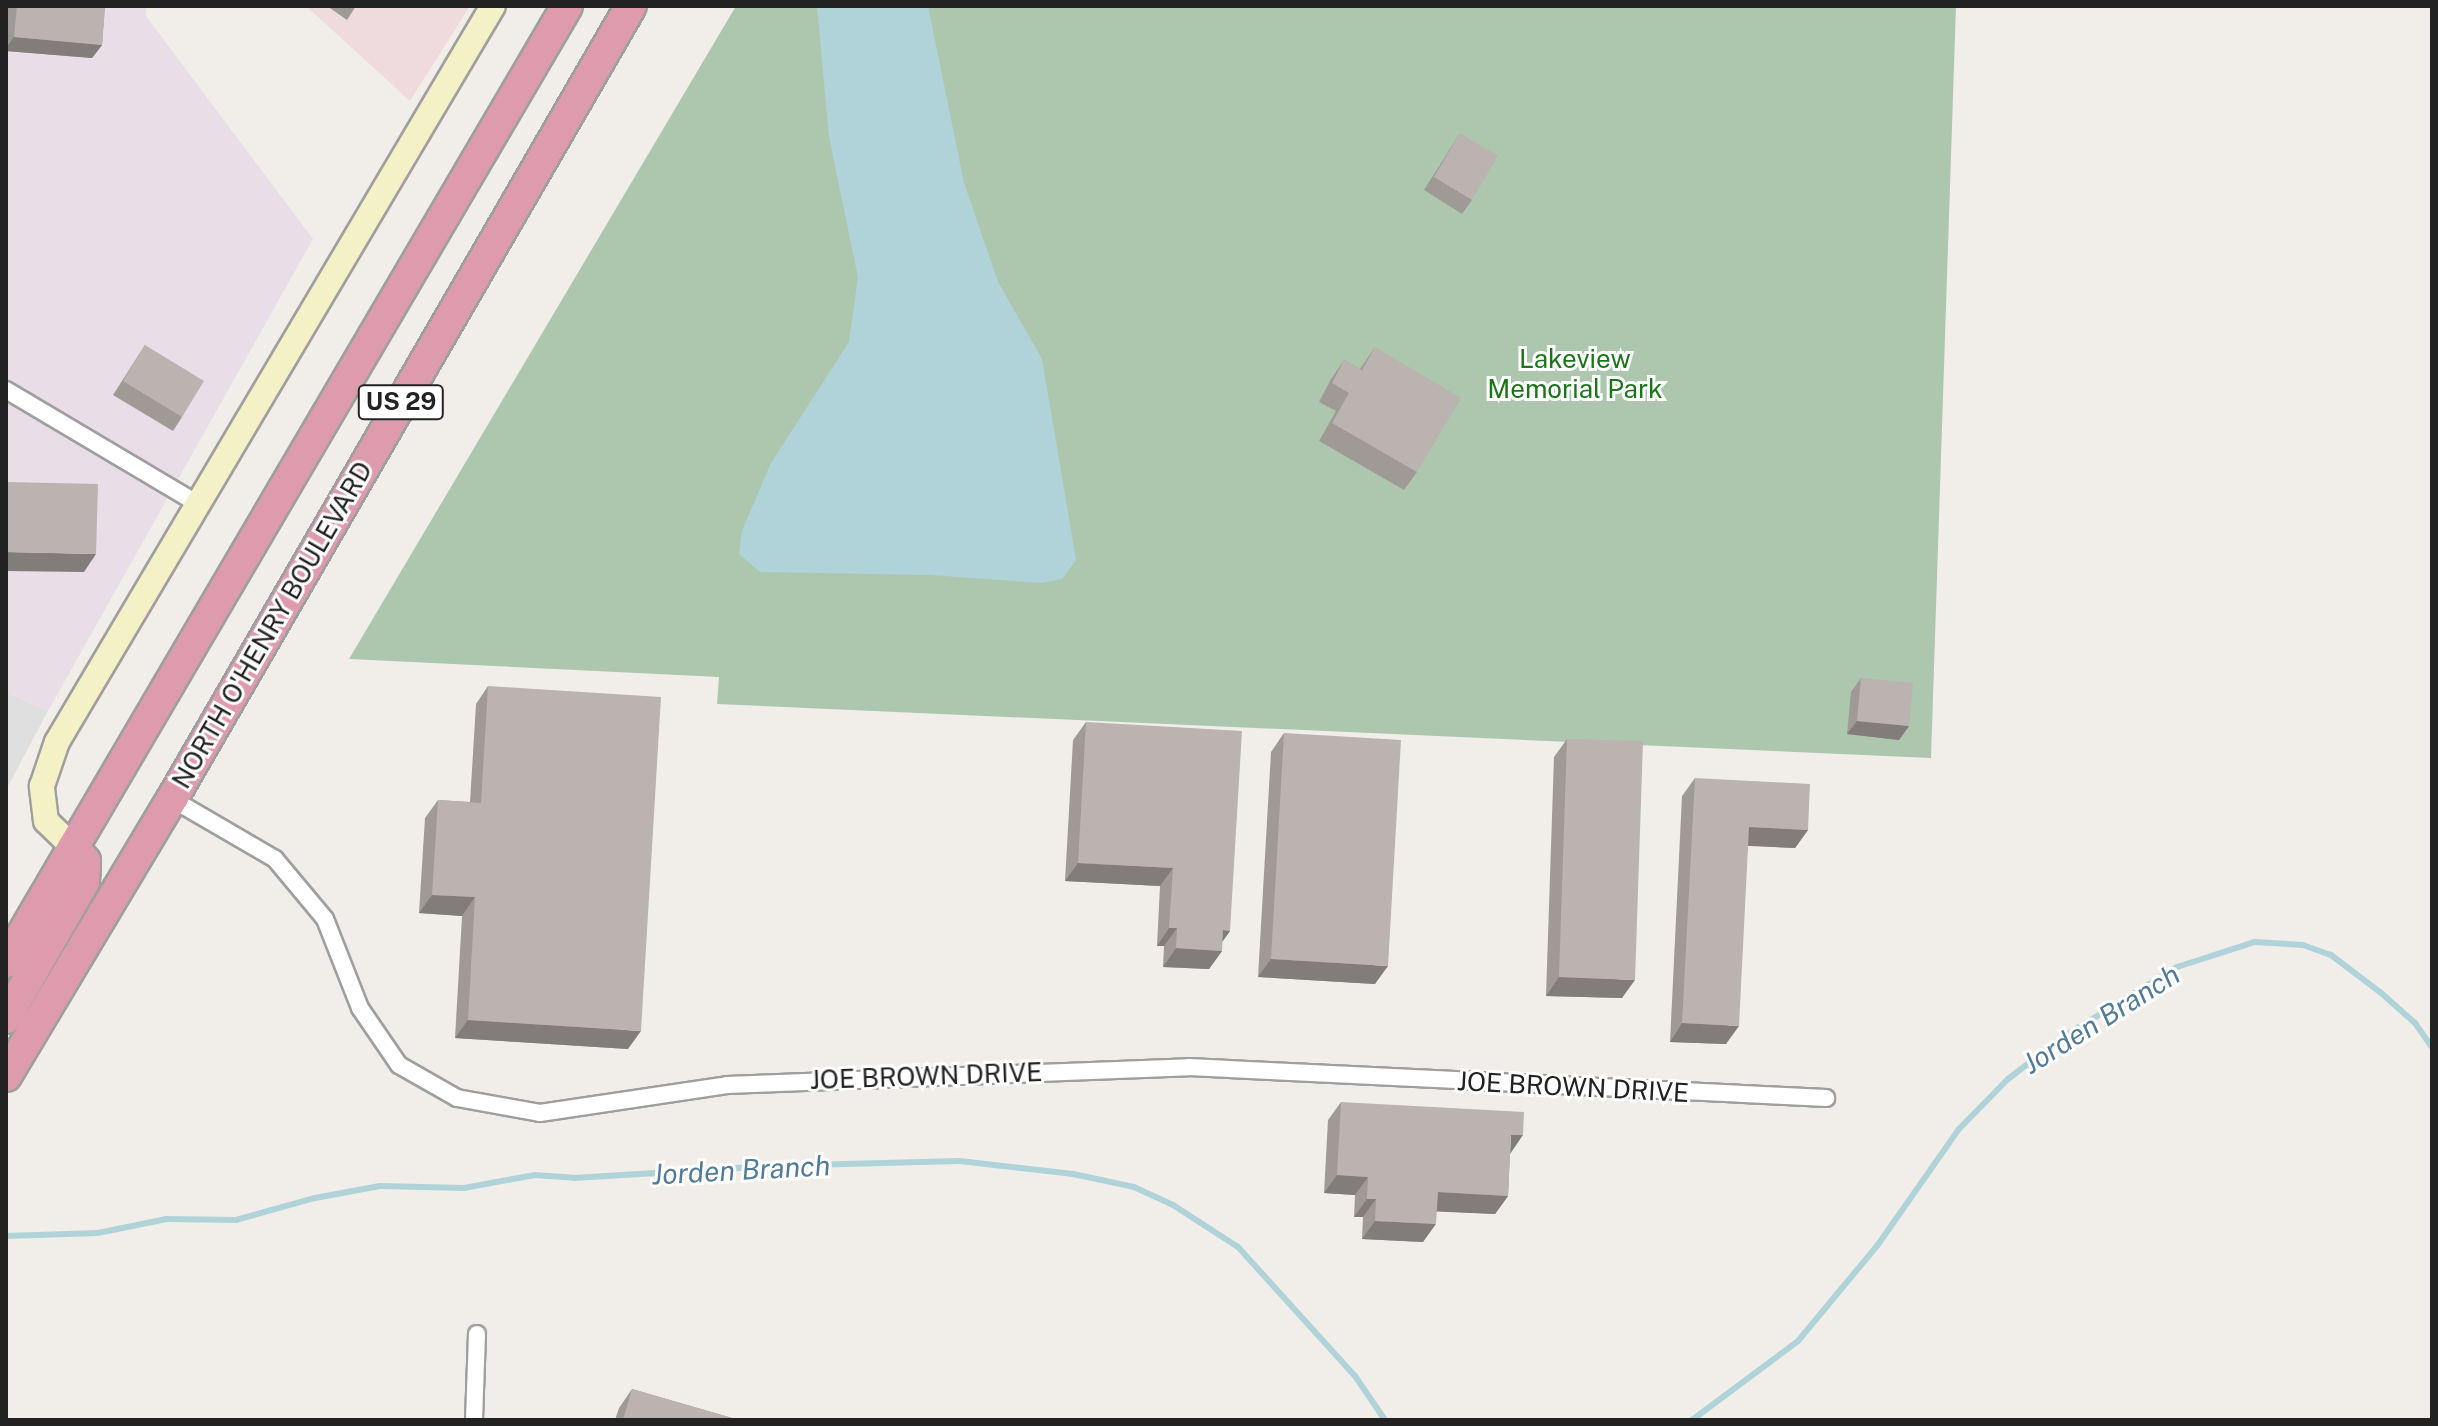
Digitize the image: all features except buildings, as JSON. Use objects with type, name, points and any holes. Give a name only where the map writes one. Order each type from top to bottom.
[{"type":"highway","name":"US 29","points":[[6,962],[567,6]]},
{"type":"highway","name":"NORTH O'HENRY BOULEVARD","points":[[6,1076],[172,799],[631,6]]},
{"type":"highway","points":[[6,1018],[84,882],[85,861],[73,847]]},
{"type":"street","points":[[73,847],[46,821],[42,786],[57,742],[493,6]]},
{"type":"street","points":[[6,390],[200,505]]},
{"type":"street","name":"JOE BROWN DRIVE","points":[[172,799],[275,859],[325,919],[360,1008],[399,1065],[457,1098],[540,1113],[727,1085],[1189,1067],[1826,1098]]},
{"type":"street","points":[[474,1420],[477,1334]]},
{"type":"shaded area","points":[[6,6],[147,6],[146,16],[313,239],[48,711],[6,692]]},
{"type":"shaded area","points":[[306,6],[470,6],[410,101]]},
{"type":"shaded area","points":[[6,692],[48,711],[6,790]]},
{"type":"green space","name":"Lakeview Memorial Park","points":[[736,6],[1956,6],[1931,758],[717,704],[719,677],[349,659]]},
{"type":"water","points":[[817,6],[928,6],[964,183],[998,282],[1042,359],[1076,560],[1062,579],[1041,583],[931,575],[760,572],[739,554],[742,531],[771,463],[849,342],[858,277],[829,137]]},
{"type":"waterway","name":"Jorden Branch","points":[[1692,1420],[1798,1341],[1877,1246],[1959,1129],[2008,1079],[2063,1037],[2177,967],[2255,942],[2303,945],[2331,955],[2380,992],[2415,1023],[2432,1047]]},
{"type":"waterway","name":"Jorden Branch","points":[[6,1236],[98,1233],[167,1219],[236,1220],[315,1198],[380,1186],[464,1188],[535,1175],[574,1178],[769,1166],[960,1161],[1073,1174],[1134,1187],[1173,1205],[1238,1247],[1355,1376],[1385,1420]]}]
